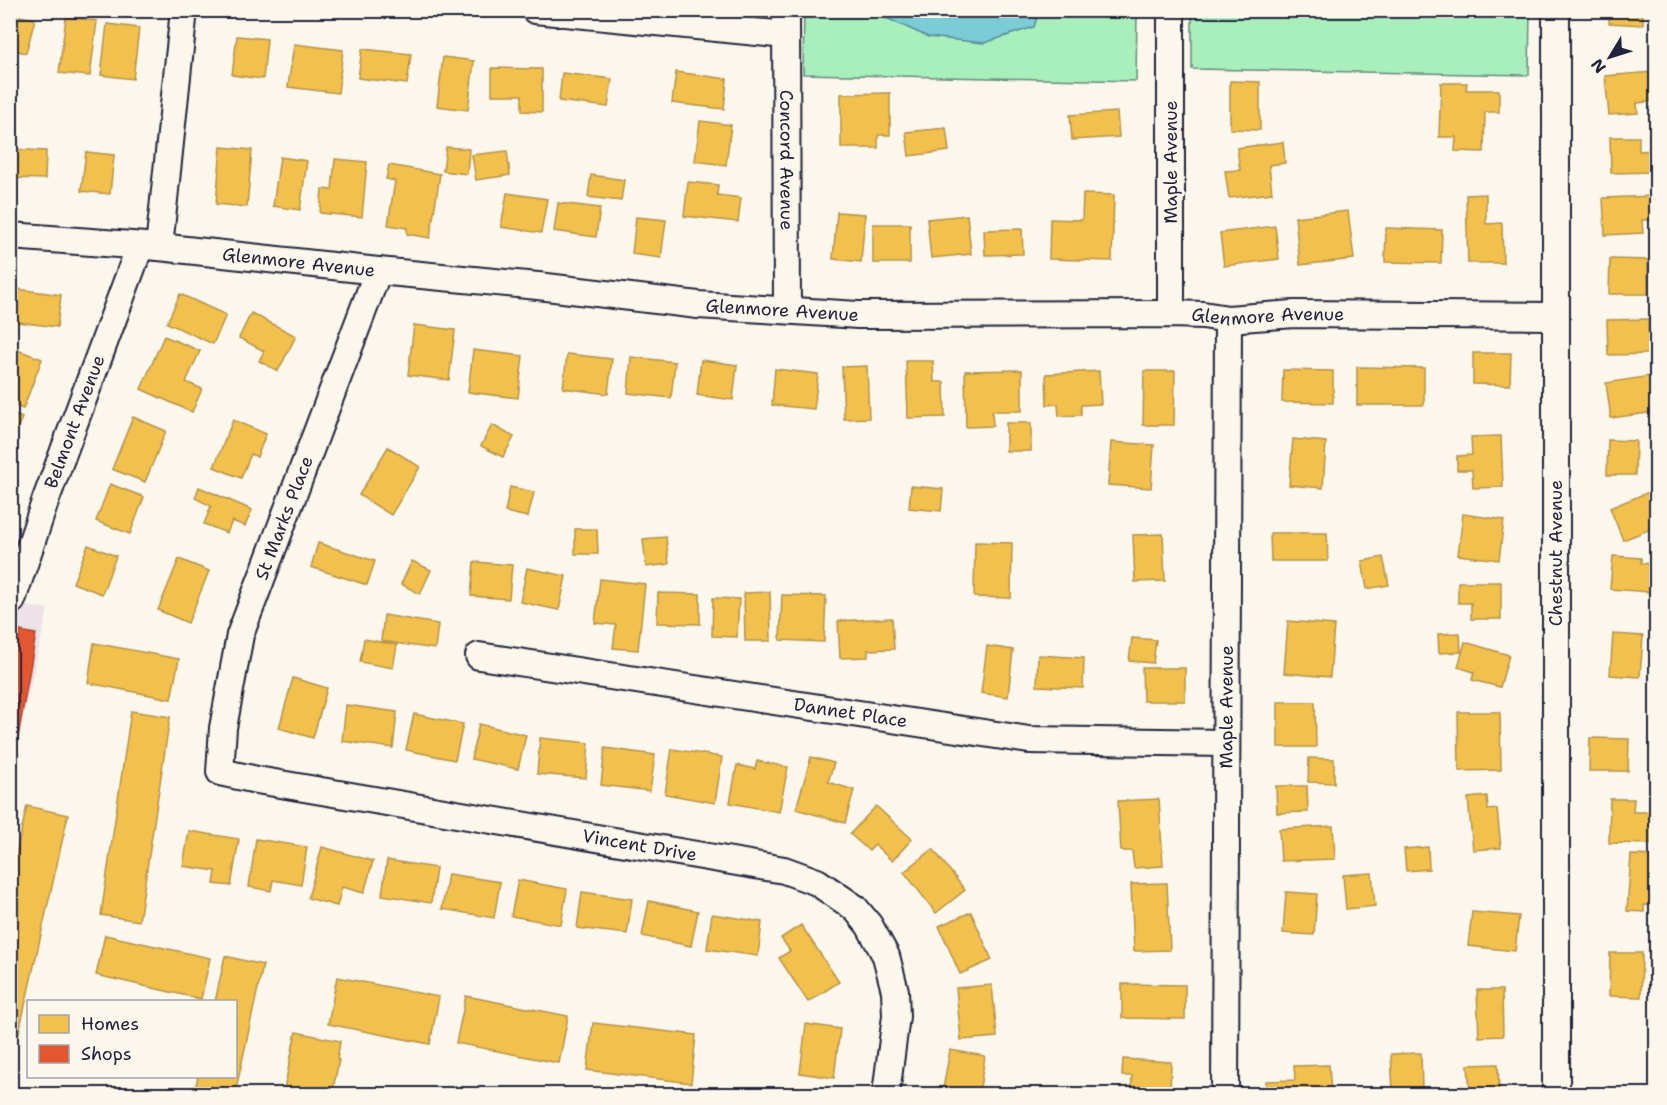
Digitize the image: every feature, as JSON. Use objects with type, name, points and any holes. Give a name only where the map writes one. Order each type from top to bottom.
[{"type":"street","name":"Belmont Avenue","points":[[12,600],[46,499],[150,247],[184,10]]},
{"type":"street","points":[[535,10],[786,23]]},
{"type":"street","name":"Maple Avenue","points":[[1171,10],[1171,314]]},
{"type":"street","name":"Chestnut Avenue","points":[[1556,10],[1556,1095]]},
{"type":"street","name":"Concord Avenue","points":[[786,23],[787,310]]},
{"type":"street","name":"Glenmore Avenue","points":[[10,236],[150,247],[538,286],[698,305],[858,315],[1171,314],[1203,315],[1228,319],[1294,314],[1556,316]]},
{"type":"street","name":"St Marks Place","points":[[220,772],[223,728],[240,635],[378,271]]},
{"type":"street","name":"Maple Avenue","points":[[1225,1095],[1228,319]]},
{"type":"street","name":"Dannet Place","points":[[479,656],[1029,740],[1226,743]]},
{"type":"street","name":"Vincent Drive","points":[[220,772],[784,870],[817,882],[855,908],[869,925],[886,956],[895,991],[896,1016],[886,1095]]},
{"type":"shaded area","points":[[11,604],[48,609],[11,770]]},
{"type":"green space","points":[[804,11],[1137,11],[1136,81],[803,74]]},
{"type":"green space","points":[[1192,11],[1530,11],[1529,75],[1192,69]]},
{"type":"water","points":[[882,10],[1039,11],[1034,27],[984,43],[928,37],[882,16]]},
{"type":"building: Homes","points":[[1610,10],[1643,10],[1643,25],[1609,23]]},
{"type":"building: Homes","points":[[10,14],[35,19],[26,53],[10,49]]},
{"type":"building: Homes","points":[[66,17],[97,21],[90,76],[59,73]]},
{"type":"building: Homes","points":[[107,24],[139,28],[133,79],[101,75]]},
{"type":"building: Homes","points":[[237,36],[267,39],[263,79],[232,75]]},
{"type":"building: Homes","points":[[294,44],[343,50],[338,93],[288,87]]},
{"type":"building: Homes","points":[[362,49],[411,54],[407,84],[358,78]]},
{"type":"building: Homes","points":[[443,57],[474,61],[468,110],[437,106]]},
{"type":"building: Homes","points":[[492,68],[542,69],[542,112],[522,111],[522,95],[492,95]]},
{"type":"building: Homes","points":[[676,72],[727,79],[724,109],[672,103]]},
{"type":"building: Homes","points":[[1653,72],[1656,101],[1637,103],[1638,113],[1609,115],[1605,76]]},
{"type":"building: Homes","points":[[562,73],[612,79],[608,107],[559,101]]},
{"type":"building: Homes","points":[[1230,81],[1260,82],[1260,130],[1230,129]]},
{"type":"building: Homes","points":[[1441,83],[1467,83],[1466,90],[1499,90],[1499,112],[1485,112],[1484,152],[1455,151],[1456,137],[1439,137]]},
{"type":"building: Homes","points":[[890,93],[890,135],[878,135],[878,148],[841,148],[841,94]]},
{"type":"building: Homes","points":[[1117,112],[1119,137],[1072,140],[1070,115]]},
{"type":"building: Homes","points":[[700,121],[731,125],[726,165],[695,161]]},
{"type":"building: Homes","points":[[946,128],[949,151],[909,156],[906,132]]},
{"type":"building: Homes","points":[[1610,137],[1639,137],[1639,151],[1655,150],[1656,172],[1611,173]]},
{"type":"building: Homes","points":[[1283,142],[1285,163],[1269,165],[1272,193],[1229,198],[1225,171],[1240,170],[1237,148]]},
{"type":"building: Homes","points":[[221,147],[252,150],[247,207],[216,204]]},
{"type":"building: Homes","points":[[446,147],[469,149],[467,174],[443,171]]},
{"type":"building: Homes","points":[[10,149],[46,151],[45,179],[10,178]]},
{"type":"building: Homes","points":[[507,151],[510,175],[476,180],[472,155]]},
{"type":"building: Homes","points":[[86,152],[114,155],[110,194],[81,191]]},
{"type":"building: Homes","points":[[280,157],[307,161],[300,210],[273,206]]},
{"type":"building: Homes","points":[[335,159],[367,162],[362,217],[320,213],[322,189],[332,190]]},
{"type":"building: Homes","points":[[389,165],[440,174],[430,238],[407,234],[407,228],[388,225],[395,181],[386,179]]},
{"type":"building: Homes","points":[[591,175],[624,180],[621,201],[588,197]]},
{"type":"building: Homes","points":[[688,182],[718,185],[717,195],[741,198],[738,222],[684,216]]},
{"type":"building: Homes","points":[[507,193],[547,199],[541,233],[501,227]]},
{"type":"building: Homes","points":[[1083,194],[1114,195],[1112,261],[1049,259],[1050,219],[1082,220]]},
{"type":"building: Homes","points":[[1486,194],[1486,224],[1502,223],[1503,263],[1468,263],[1466,195]]},
{"type":"building: Homes","points":[[1655,196],[1656,220],[1642,220],[1643,233],[1605,235],[1603,198]]},
{"type":"building: Homes","points":[[558,203],[600,208],[596,237],[554,231]]},
{"type":"building: Homes","points":[[1348,211],[1354,259],[1300,265],[1295,217]]},
{"type":"building: Homes","points":[[837,212],[865,214],[861,262],[833,259]]},
{"type":"building: Homes","points":[[967,215],[971,254],[931,258],[927,219]]},
{"type":"building: Homes","points":[[636,217],[666,220],[661,258],[632,254]]},
{"type":"building: Homes","points":[[873,224],[910,224],[910,263],[873,263]]},
{"type":"building: Homes","points":[[1275,226],[1279,259],[1224,266],[1220,233]]},
{"type":"building: Homes","points":[[1386,228],[1442,230],[1441,263],[1385,262]]},
{"type":"building: Homes","points":[[1022,229],[1023,254],[985,255],[984,230]]},
{"type":"building: Homes","points":[[1610,259],[1648,260],[1648,294],[1609,294]]},
{"type":"building: Homes","points":[[10,288],[61,295],[57,327],[10,321]]},
{"type":"building: Homes","points":[[180,294],[226,315],[213,344],[167,323]]},
{"type":"building: Homes","points":[[251,313],[296,336],[278,371],[259,361],[264,351],[239,338]]},
{"type":"building: Homes","points":[[1648,319],[1649,354],[1608,355],[1607,320]]},
{"type":"building: Homes","points":[[414,325],[455,330],[449,380],[408,375]]},
{"type":"building: Homes","points":[[164,336],[200,351],[186,382],[202,389],[192,412],[141,389]]},
{"type":"building: Homes","points":[[12,348],[42,359],[23,409],[10,404],[10,352]]},
{"type":"building: Homes","points":[[473,350],[523,356],[518,398],[468,392]]},
{"type":"building: Homes","points":[[1473,353],[1511,353],[1510,385],[1473,384]]},
{"type":"building: Homes","points":[[567,354],[612,359],[608,394],[563,388]]},
{"type":"building: Homes","points":[[631,357],[675,362],[671,398],[628,393]]},
{"type":"building: Homes","points":[[701,360],[737,365],[733,400],[697,395]]},
{"type":"building: Homes","points":[[906,361],[933,361],[934,382],[944,382],[945,417],[908,418]]},
{"type":"building: Homes","points":[[867,366],[869,418],[844,419],[842,367]]},
{"type":"building: Homes","points":[[1357,367],[1424,368],[1424,405],[1357,405]]},
{"type":"building: Homes","points":[[775,369],[818,374],[814,409],[772,405]]},
{"type":"building: Homes","points":[[1022,370],[1022,411],[992,411],[993,426],[966,427],[965,371]]},
{"type":"building: Homes","points":[[1283,370],[1333,371],[1333,403],[1282,402]]},
{"type":"building: Homes","points":[[1099,371],[1101,404],[1081,405],[1081,415],[1059,416],[1058,404],[1047,405],[1046,374]]},
{"type":"building: Homes","points":[[1144,371],[1175,371],[1174,425],[1143,425]]},
{"type":"building: Homes","points":[[1650,376],[1655,412],[1611,418],[1606,383]]},
{"type":"building: Homes","points":[[10,413],[22,418],[10,444]]},
{"type":"building: Homes","points":[[133,417],[166,431],[145,482],[112,469]]},
{"type":"building: Homes","points":[[233,420],[266,434],[257,457],[251,454],[241,478],[214,467]]},
{"type":"building: Homes","points":[[1006,423],[1031,423],[1031,451],[1006,451]]},
{"type":"building: Homes","points":[[492,425],[514,437],[503,457],[481,446]]},
{"type":"building: Homes","points":[[1501,436],[1503,487],[1473,488],[1472,470],[1457,470],[1457,456],[1472,455],[1471,437]]},
{"type":"building: Homes","points":[[1293,439],[1326,442],[1323,488],[1289,485]]},
{"type":"building: Homes","points":[[1608,440],[1636,441],[1635,475],[1607,475]]},
{"type":"building: Homes","points":[[1111,442],[1154,445],[1151,488],[1108,485]]},
{"type":"building: Homes","points":[[388,447],[420,467],[391,515],[359,495]]},
{"type":"building: Homes","points":[[110,484],[144,497],[130,534],[96,521]]},
{"type":"building: Homes","points":[[911,486],[943,489],[941,511],[909,508]]},
{"type":"building: Homes","points":[[199,487],[252,510],[245,526],[232,521],[227,533],[204,524],[211,506],[195,498]]},
{"type":"building: Homes","points":[[510,487],[534,492],[528,517],[505,512]]},
{"type":"building: Homes","points":[[1656,489],[1656,527],[1623,540],[1610,508]]},
{"type":"building: Homes","points":[[1463,514],[1504,520],[1499,560],[1458,555]]},
{"type":"building: Homes","points":[[575,529],[597,529],[598,554],[575,554]]},
{"type":"building: Homes","points":[[1270,533],[1327,533],[1328,561],[1271,561]]},
{"type":"building: Homes","points":[[1163,534],[1165,581],[1135,582],[1133,535]]},
{"type":"building: Homes","points":[[666,537],[669,564],[646,567],[643,539]]},
{"type":"building: Homes","points":[[975,542],[1012,543],[1011,598],[974,597]]},
{"type":"building: Homes","points":[[318,543],[375,561],[367,585],[311,567]]},
{"type":"building: Homes","points":[[88,545],[116,556],[102,594],[73,583]]},
{"type":"building: Homes","points":[[1613,556],[1641,558],[1641,563],[1652,564],[1650,592],[1610,589]]},
{"type":"building: Homes","points":[[1383,557],[1389,585],[1367,589],[1362,561]]},
{"type":"building: Homes","points":[[179,559],[209,571],[188,623],[158,610]]},
{"type":"building: Homes","points":[[412,561],[431,570],[420,594],[401,584]]},
{"type":"building: Homes","points":[[474,562],[512,565],[509,599],[471,596]]},
{"type":"building: Homes","points":[[527,568],[566,576],[559,610],[520,602]]},
{"type":"building: Homes","points":[[600,579],[645,584],[638,650],[613,648],[616,625],[595,623]]},
{"type":"building: Homes","points":[[1458,582],[1501,582],[1501,619],[1471,619],[1471,603],[1458,603]]},
{"type":"building: Homes","points":[[770,592],[771,641],[745,641],[744,593]]},
{"type":"building: Homes","points":[[658,593],[700,594],[700,624],[657,623]]},
{"type":"building: Homes","points":[[782,595],[826,596],[824,642],[780,640]]},
{"type":"building: Homes","points":[[713,598],[739,599],[737,637],[712,636]]},
{"type":"building: Homes","points":[[384,615],[438,624],[435,649],[381,641]]},
{"type":"building: Homes","points":[[892,618],[894,649],[868,650],[868,657],[840,658],[838,621]]},
{"type":"building: Homes","points":[[1288,621],[1334,625],[1330,677],[1284,673]]},
{"type":"building: Homes","points":[[1460,633],[1461,652],[1439,653],[1438,634]]},
{"type":"building: Homes","points":[[1613,634],[1643,636],[1640,677],[1610,675]]},
{"type":"building: Homes","points":[[1132,638],[1156,640],[1153,663],[1129,661]]},
{"type":"building: Homes","points":[[364,639],[397,645],[393,668],[360,662]]},
{"type":"building: Homes","points":[[1465,642],[1509,655],[1500,687],[1472,680],[1474,672],[1458,667]]},
{"type":"building: Homes","points":[[94,643],[179,659],[171,699],[88,683]]},
{"type":"building: Homes","points":[[987,646],[1013,650],[1008,697],[981,693]]},
{"type":"building: Homes","points":[[1038,655],[1084,658],[1083,688],[1037,686]]},
{"type":"building: Homes","points":[[1142,668],[1185,668],[1185,701],[1143,701]]},
{"type":"building: Homes","points":[[293,678],[327,688],[313,738],[279,728]]},
{"type":"building: Homes","points":[[1278,702],[1315,702],[1316,747],[1278,747]]},
{"type":"building: Homes","points":[[346,705],[397,712],[393,748],[342,741]]},
{"type":"building: Homes","points":[[131,711],[170,717],[139,921],[101,915]]},
{"type":"building: Homes","points":[[1458,712],[1500,712],[1501,770],[1459,771]]},
{"type":"building: Homes","points":[[414,714],[463,724],[455,760],[406,750]]},
{"type":"building: Homes","points":[[479,724],[526,735],[518,769],[471,759]]},
{"type":"building: Homes","points":[[540,738],[589,743],[586,778],[537,774]]},
{"type":"building: Homes","points":[[1590,738],[1629,739],[1628,771],[1589,771]]},
{"type":"building: Homes","points":[[605,748],[655,755],[650,791],[601,785]]},
{"type":"building: Homes","points":[[672,749],[722,757],[715,803],[665,794]]},
{"type":"building: Homes","points":[[811,757],[834,763],[828,782],[854,790],[845,823],[796,809]]},
{"type":"building: Homes","points":[[1309,758],[1334,759],[1334,783],[1308,782]]},
{"type":"building: Homes","points":[[757,761],[788,767],[779,812],[730,803],[737,765],[755,769]]},
{"type":"building: Homes","points":[[1276,786],[1307,786],[1308,812],[1277,813]]},
{"type":"building: Homes","points":[[1487,796],[1488,810],[1497,809],[1501,848],[1473,850],[1468,798]]},
{"type":"building: Homes","points":[[1159,799],[1163,866],[1134,868],[1132,851],[1121,851],[1118,801]]},
{"type":"building: Homes","points":[[1610,799],[1634,799],[1633,812],[1656,812],[1656,844],[1609,843]]},
{"type":"building: Homes","points":[[27,806],[68,815],[10,1072],[10,881]]},
{"type":"building: Homes","points":[[876,806],[912,839],[892,861],[875,845],[869,851],[850,834]]},
{"type":"building: Homes","points":[[1333,826],[1335,859],[1281,861],[1279,829]]},
{"type":"building: Homes","points":[[189,831],[239,839],[231,886],[214,884],[216,871],[183,866]]},
{"type":"building: Homes","points":[[256,839],[307,847],[301,885],[273,880],[271,891],[249,887]]},
{"type":"building: Homes","points":[[322,847],[373,861],[364,893],[342,887],[337,906],[308,898]]},
{"type":"building: Homes","points":[[1428,847],[1429,869],[1406,871],[1404,849]]},
{"type":"building: Homes","points":[[933,849],[965,890],[936,913],[904,872]]},
{"type":"building: Homes","points":[[1631,855],[1656,856],[1656,906],[1644,905],[1644,912],[1627,911]]},
{"type":"building: Homes","points":[[387,860],[436,868],[431,903],[382,895]]},
{"type":"building: Homes","points":[[1372,873],[1375,906],[1346,909],[1343,875]]},
{"type":"building: Homes","points":[[448,874],[500,882],[494,918],[442,909]]},
{"type":"building: Homes","points":[[518,880],[567,889],[561,925],[511,916]]},
{"type":"building: Homes","points":[[1167,883],[1170,950],[1134,951],[1131,884]]},
{"type":"building: Homes","points":[[582,892],[632,899],[627,934],[577,928]]},
{"type":"building: Homes","points":[[1286,892],[1317,894],[1314,935],[1283,933]]},
{"type":"building: Homes","points":[[649,901],[698,911],[691,946],[642,936]]},
{"type":"building: Homes","points":[[971,912],[992,960],[960,974],[939,926]]},
{"type":"building: Homes","points":[[1472,912],[1519,916],[1515,951],[1468,946]]},
{"type":"building: Homes","points":[[712,914],[762,922],[758,956],[707,949]]},
{"type":"building: Homes","points":[[801,925],[839,982],[808,1002],[779,958],[790,951],[781,938]]},
{"type":"building: Homes","points":[[105,935],[210,958],[201,999],[96,975]]},
{"type":"building: Homes","points":[[1610,953],[1642,953],[1641,997],[1609,996]]},
{"type":"building: Homes","points":[[225,956],[263,965],[235,1094],[194,1094],[198,1078],[237,1078],[237,1000],[215,1000]]},
{"type":"building: Homes","points":[[337,977],[439,997],[430,1044],[328,1024]]},
{"type":"building: Homes","points":[[1122,984],[1185,985],[1185,1019],[1122,1018]]},
{"type":"building: Homes","points":[[992,985],[997,1037],[961,1040],[956,988]]},
{"type":"building: Homes","points":[[1477,990],[1502,990],[1503,1036],[1479,1037]]},
{"type":"building: Homes","points":[[466,996],[568,1016],[559,1063],[456,1043]]},
{"type":"building: Homes","points":[[593,1023],[696,1035],[691,1083],[587,1070]]},
{"type":"building: Homes","points":[[806,1024],[840,1029],[834,1078],[800,1073]]},
{"type":"building: Homes","points":[[296,1032],[340,1041],[337,1060],[339,1060],[332,1094],[283,1094]]},
{"type":"building: Homes","points":[[950,1050],[985,1056],[979,1094],[942,1094]]},
{"type":"building: Homes","points":[[1421,1053],[1422,1091],[1393,1092],[1391,1054]]},
{"type":"building: Homes","points":[[1123,1059],[1171,1062],[1170,1094],[1131,1094],[1132,1076],[1122,1076]]},
{"type":"building: Homes","points":[[1498,1064],[1499,1094],[1470,1094],[1468,1065]]},
{"type":"building: Homes","points":[[1329,1065],[1331,1094],[1266,1094],[1266,1081],[1295,1080],[1294,1066]]},
{"type":"building: Homes","points":[[797,1087],[832,1092],[832,1094],[796,1094]]},
{"type":"building: Shops","points":[[10,629],[36,634],[13,766],[10,766]]}]
